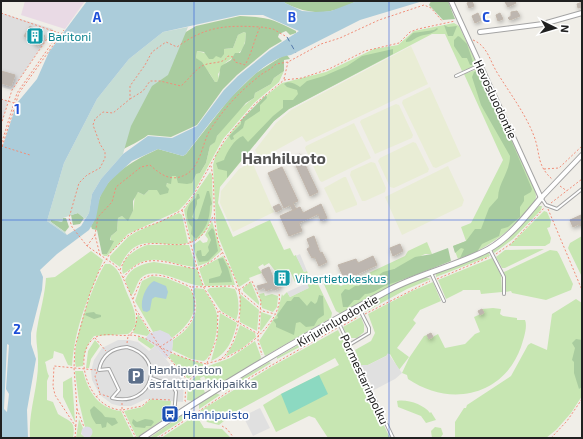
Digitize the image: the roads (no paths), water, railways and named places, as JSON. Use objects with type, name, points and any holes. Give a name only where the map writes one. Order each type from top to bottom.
[{"type":"street","name":"Hevosluodontie","points":[[451,1],[541,198]]},
{"type":"street","points":[[480,32],[543,24],[582,13]]},
{"type":"street","name":"Kirjurinluodontie","points":[[142,438],[190,405],[392,288],[489,248],[511,232],[555,183],[582,156]]},
{"type":"lane","points":[[456,76],[480,65]]},
{"type":"lane","points":[[541,198],[546,205],[557,209],[582,189]]},
{"type":"lane","points":[[489,248],[504,277],[504,294]]},
{"type":"lane","points":[[431,272],[444,301]]},
{"type":"lane","points":[[349,345],[369,333],[369,328],[359,307]]},
{"type":"lane","name":"Pormestarinpolku","points":[[337,319],[393,438]]},
{"type":"lane","points":[[127,347],[139,352],[148,360],[151,369],[151,378],[148,386],[142,393],[134,398],[112,398],[119,390],[109,368],[98,370],[100,364],[108,353],[118,348],[127,347]]},
{"type":"lane","points":[[151,378],[173,386],[176,392],[174,416]]},
{"type":"water","points":[[87,1],[285,1],[285,3],[302,11],[316,12],[331,11],[357,1],[423,1],[360,20],[291,55],[277,59],[263,68],[233,96],[186,154],[183,156],[158,149],[132,161],[109,182],[100,197],[96,218],[89,230],[57,254],[40,270],[43,277],[42,290],[31,333],[31,344],[36,359],[27,410],[28,438],[1,438],[1,151],[17,103],[37,79],[49,52]],"holes":[[[240,15],[263,15],[299,31],[270,50],[238,76],[224,90],[197,126],[172,138],[148,136],[123,154],[101,179],[92,194],[89,213],[81,226],[67,235],[47,221],[64,163],[97,99],[129,59],[163,32]],[[7,344],[9,345],[6,389],[9,394],[7,412],[4,409]]]},
{"type":"water","points":[[154,281],[166,286],[168,292],[166,299],[155,297],[152,299],[150,310],[147,312],[143,311],[142,303],[144,294],[148,286]]},
{"type":"place","name":"Baritoni","points":[[35,36]]},
{"type":"place","name":"Vihertietokeskus","points":[[282,278]]},
{"type":"place","name":"Hanhipuiston asfalttiparkkipaikka","points":[[136,376]]},
{"type":"place","name":"Hanhipuisto","points":[[170,414]]},
{"type":"district","name":"Hanhiluoto","points":[[284,157]]}]
